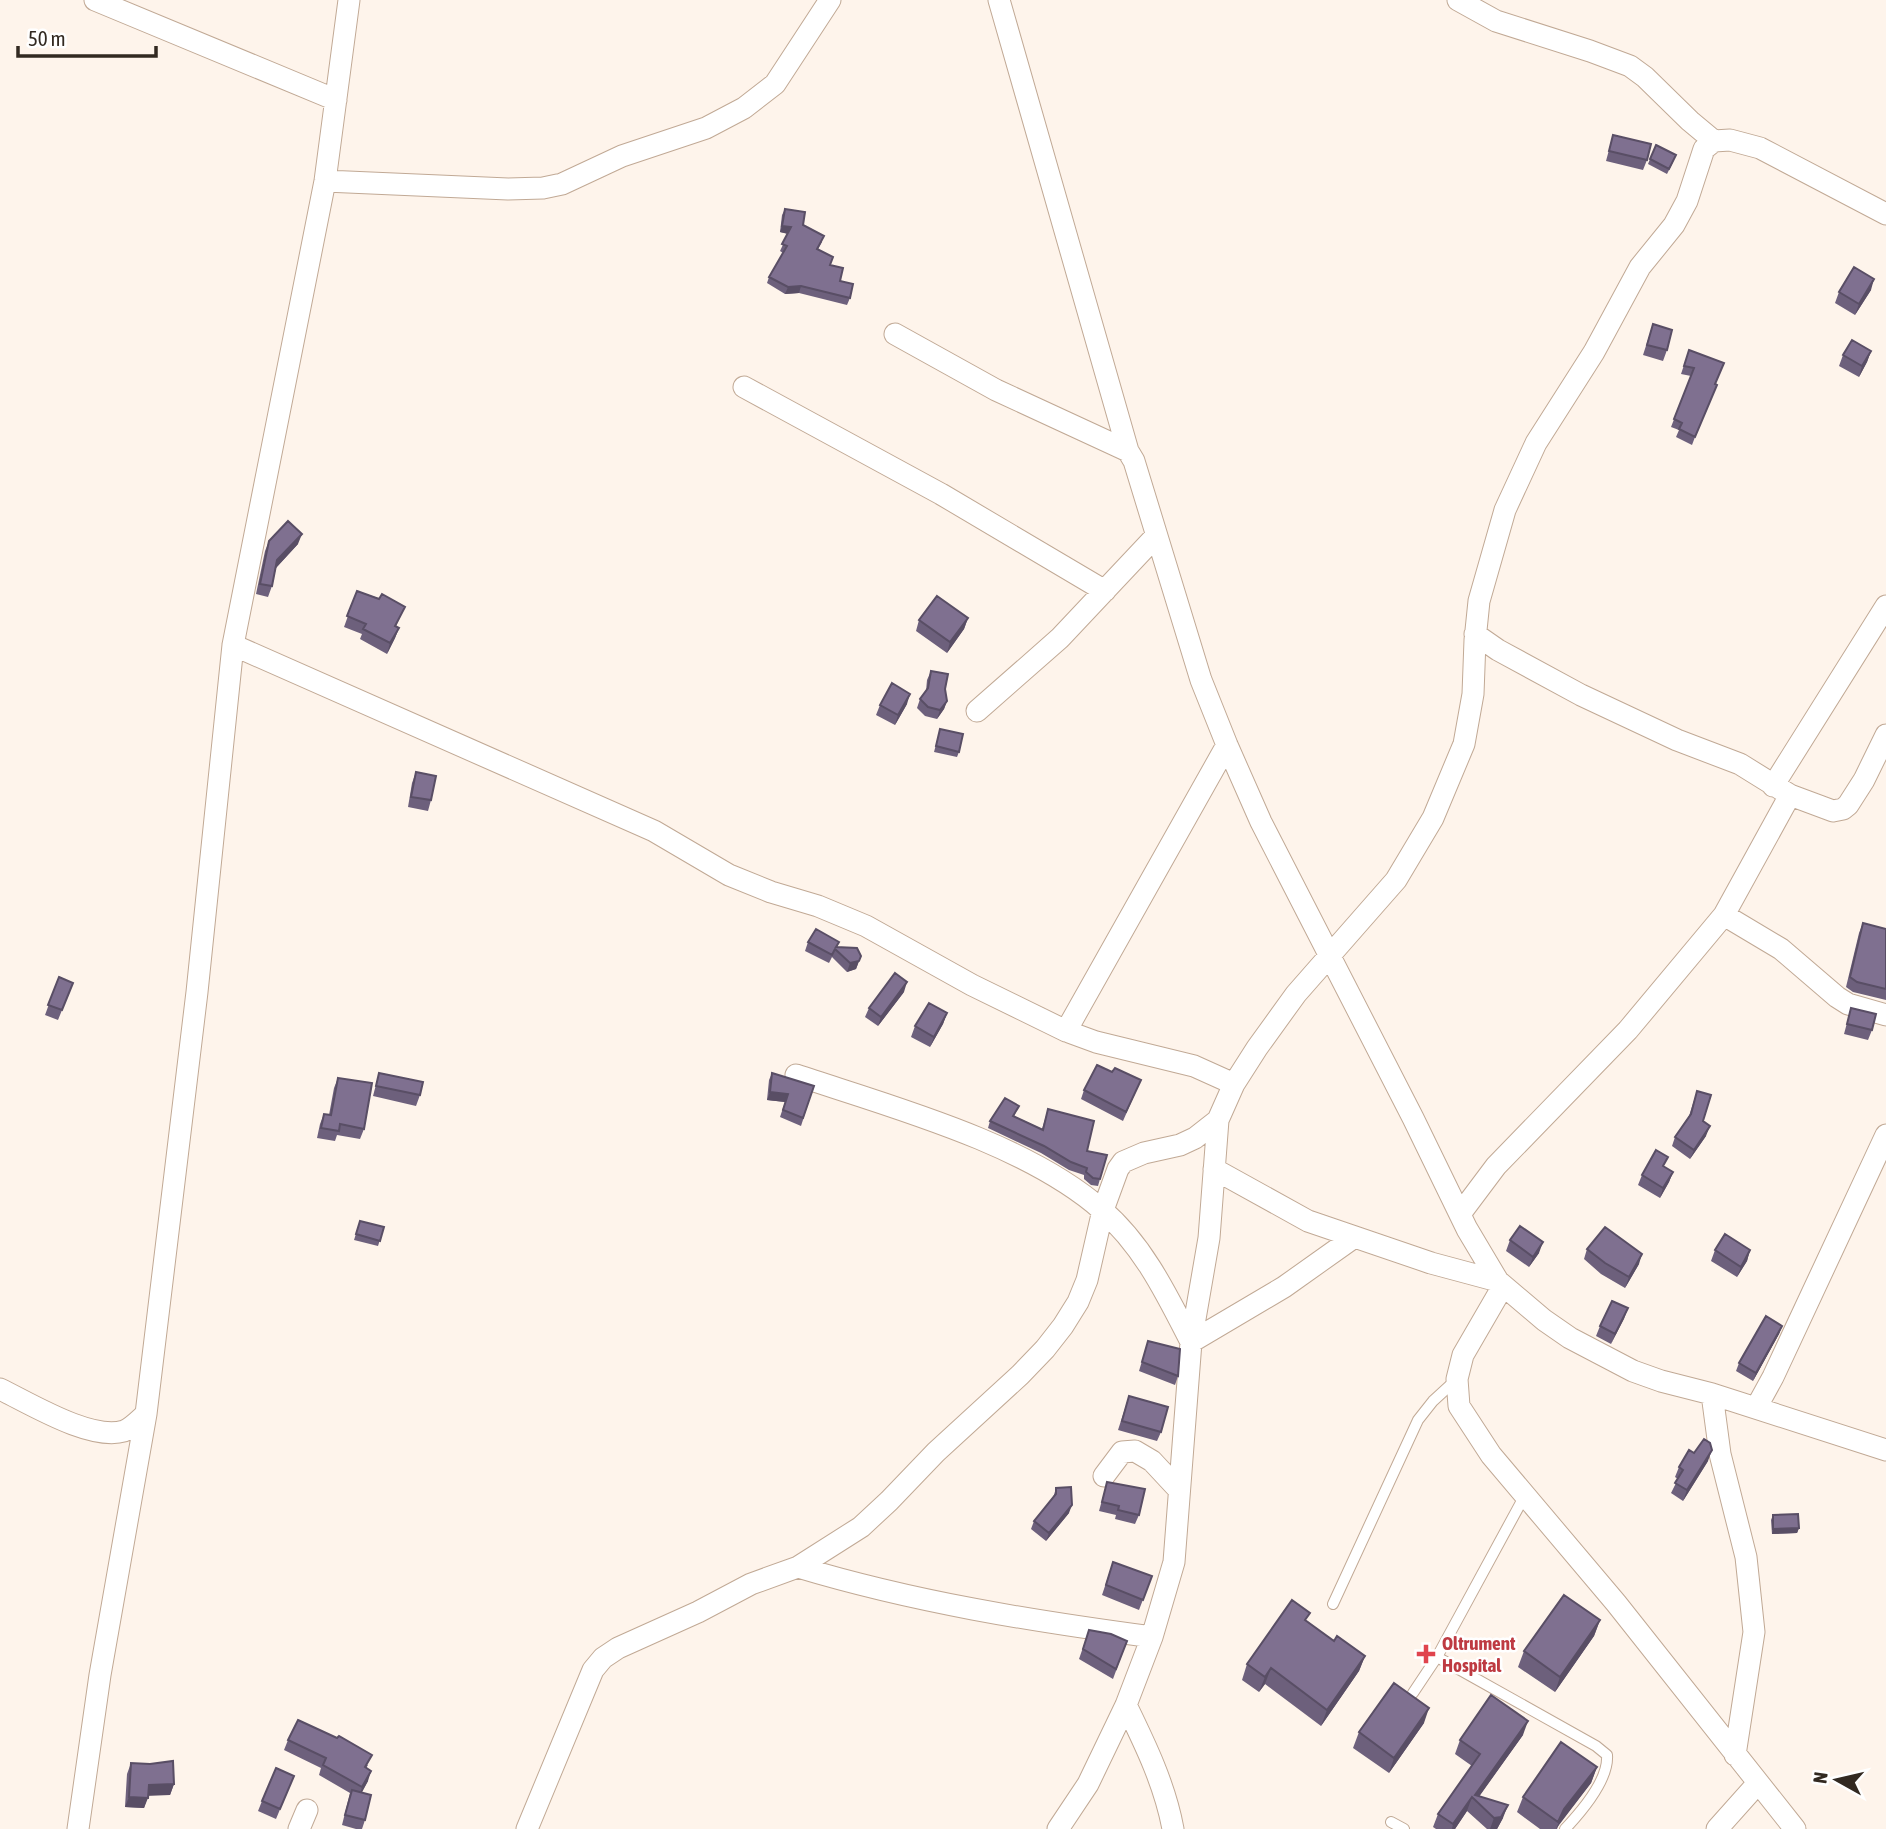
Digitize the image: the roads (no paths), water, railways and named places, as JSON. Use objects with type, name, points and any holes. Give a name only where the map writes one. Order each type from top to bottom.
[{"type":"street","points":[[95,0],[336,100]]},
{"type":"street","points":[[78,1829],[100,1675],[146,1414],[198,978],[233,645],[325,181],[349,0]]},
{"type":"street","points":[[325,181],[508,189],[543,188],[562,184],[622,156],[705,128],[744,108],[775,84],[830,0]]},
{"type":"street","points":[[999,0],[1128,451],[1134,461],[1201,680],[1261,822],[1460,1214],[1500,1284],[1544,1320],[1603,1357],[1661,1381],[1712,1394],[1886,1450]]},
{"type":"street","points":[[1458,0],[1496,21],[1630,66],[1646,77],[1714,141]]},
{"type":"street","points":[[1058,1829],[1088,1784],[1126,1705],[1152,1637],[1174,1562],[1191,1342],[1209,1238],[1218,1120],[1234,1084],[1296,994],[1396,880],[1433,818],[1464,744],[1473,694],[1479,601],[1505,510],[1536,443],[1594,352],[1640,267],[1674,225],[1687,201],[1704,149],[1714,141],[1730,140],[1760,148],[1886,214]]},
{"type":"street","points":[[895,334],[996,390],[1128,451]]},
{"type":"street","points":[[744,387],[941,494],[1105,591]]},
{"type":"street","points":[[977,711],[1060,638],[1156,536]]},
{"type":"street","points":[[1460,1214],[1496,1166],[1628,1030],[1724,915],[1782,791],[1886,606]]},
{"type":"street","points":[[1475,634],[1497,650],[1581,695],[1676,740],[1740,764],[1782,791],[1833,811],[1843,809],[1864,780],[1886,735]]},
{"type":"street","points":[[233,645],[654,831],[729,875],[866,926],[972,985],[1066,1031],[1096,1042],[1194,1066],[1234,1084]]},
{"type":"street","points":[[1066,1031],[1227,745]]},
{"type":"street","points":[[1724,915],[1781,949],[1836,998],[1886,1015]]},
{"type":"street","points":[[796,1074],[974,1137],[1063,1180],[1103,1210],[1136,1247],[1171,1303],[1191,1342]]},
{"type":"street","points":[[527,1829],[593,1670],[603,1658],[618,1648],[698,1612],[751,1584],[798,1567],[861,1527],[1045,1349],[1079,1302],[1087,1280],[1103,1210],[1118,1169],[1123,1163],[1144,1153],[1180,1146],[1218,1120]]},
{"type":"street","points":[[1756,1408],[1886,1135]]},
{"type":"street","points":[[1214,1169],[1308,1221],[1353,1238],[1500,1284]]},
{"type":"street","points":[[1191,1342],[1284,1287],[1353,1238]]},
{"type":"street","points":[[1500,1284],[1463,1355],[1457,1379],[1459,1406],[1491,1455],[1524,1497],[1616,1603],[1795,1829]]},
{"type":"street","points":[[0,1390],[92,1430],[111,1433],[127,1430],[146,1414]]},
{"type":"street","points":[[1712,1394],[1720,1454],[1746,1557],[1753,1622],[1735,1755]]},
{"type":"street","points":[[1104,1476],[1122,1452],[1135,1451],[1152,1461],[1179,1490]]},
{"type":"street","points":[[798,1567],[933,1603],[1152,1637]]},
{"type":"street","points":[[1126,1705],[1156,1770],[1173,1829]]},
{"type":"street","points":[[1717,1829],[1758,1783]]},
{"type":"lane","points":[[1333,1604],[1418,1420],[1433,1401],[1457,1379]]},
{"type":"lane","points":[[1413,1693],[1437,1657],[1524,1497]]},
{"type":"lane","points":[[1437,1657],[1596,1746],[1607,1755],[1608,1762],[1595,1789],[1565,1829]]},
{"type":"lane","points":[[1391,1822],[1404,1829]]},
{"type":"place","name":"Oltrument Hospital","points":[[1426,1654]]}]
